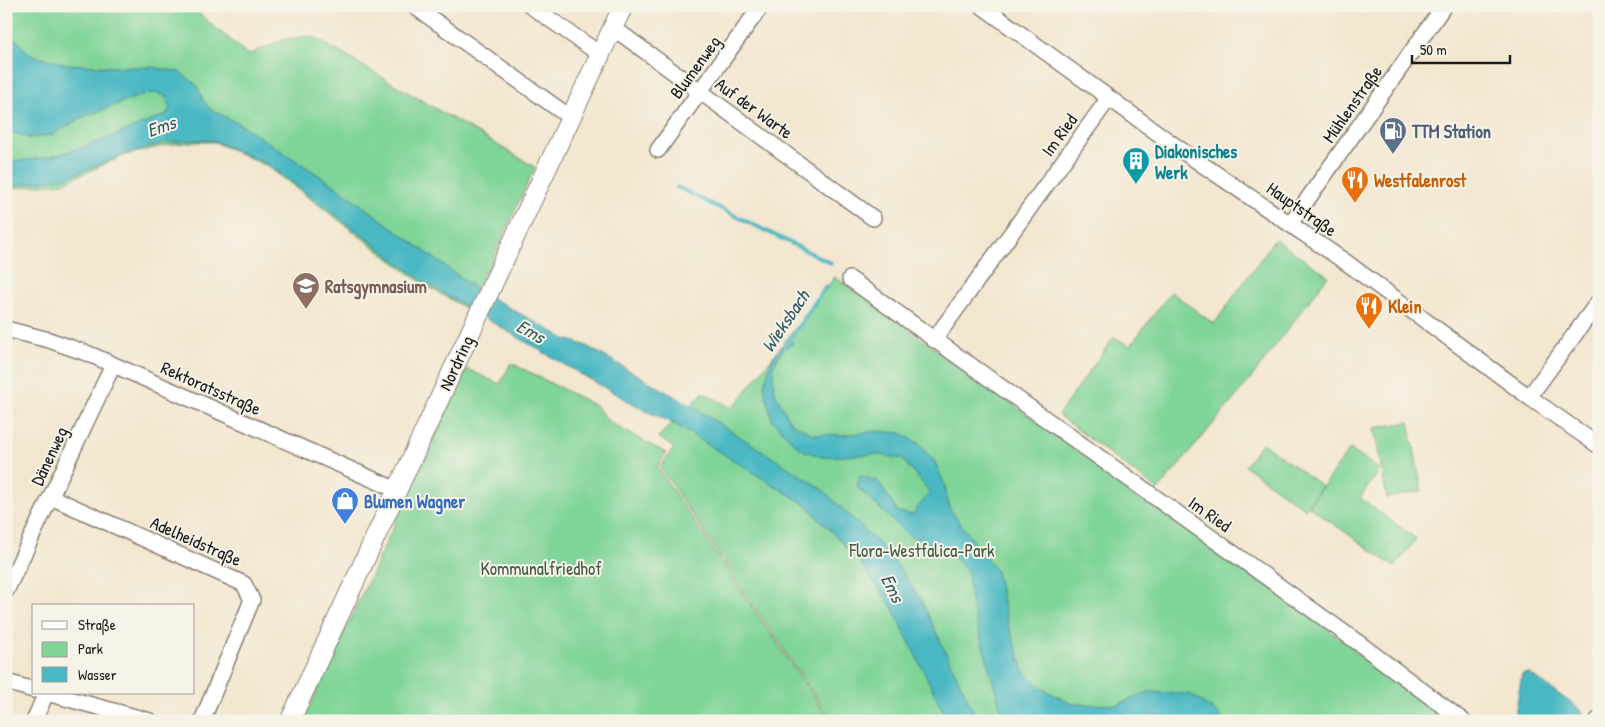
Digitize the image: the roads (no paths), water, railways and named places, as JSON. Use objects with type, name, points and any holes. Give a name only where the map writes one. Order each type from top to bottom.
[{"type":"main road","name":"Nordring","points":[[290,721],[623,6]]},
{"type":"street","points":[[414,6],[571,118]]},
{"type":"street","points":[[531,6],[601,55]]},
{"type":"street","name":"Blumenweg","points":[[658,150],[762,6]]},
{"type":"street","name":"Hauptstraße","points":[[982,6],[1599,446]]},
{"type":"street","name":"Mühlenstraße","points":[[1290,224],[1444,6]]},
{"type":"street","name":"Auf der Warte","points":[[612,30],[623,36],[873,218]]},
{"type":"street","name":"Im Ried","points":[[934,340],[1109,98]]},
{"type":"street","name":"Im Ried","points":[[850,279],[1360,644],[1463,721]]},
{"type":"street","points":[[1529,397],[1599,301]]},
{"type":"street","name":"Rektoratsstraße","points":[[6,329],[49,340],[113,365],[397,490]]},
{"type":"street","name":"Dänenweg","points":[[6,591],[113,365]]},
{"type":"street","name":"Adelheidstraße","points":[[51,497],[244,584],[252,600],[202,721]]},
{"type":"street","points":[[6,682],[32,689]]},
{"type":"street","points":[[34,721],[46,694]]},
{"type":"street","points":[[50,694],[150,721]]},
{"type":"water","name":"Ems","points":[[6,28],[30,55],[67,64],[152,67],[180,72],[197,85],[203,100],[210,109],[243,126],[337,187],[476,289],[566,339],[585,345],[690,405],[822,489],[890,555],[921,600],[978,721],[948,721],[891,605],[857,558],[806,505],[673,423],[646,411],[570,368],[424,282],[269,165],[214,141],[167,142],[128,153],[68,177],[6,186],[6,161],[47,157],[88,146],[166,115],[170,108],[165,96],[156,93],[142,95],[81,118],[52,135],[29,138],[6,130]]},
{"type":"water","points":[[792,341],[793,343],[782,351],[773,366],[774,390],[790,422],[812,434],[841,435],[878,431],[901,433],[919,444],[935,462],[945,486],[949,508],[996,571],[1008,624],[1024,671],[1041,688],[1072,704],[1117,705],[1148,692],[1190,694],[1218,713],[1222,721],[1169,721],[1154,714],[1141,721],[1004,721],[971,603],[968,572],[944,548],[909,536],[857,487],[860,476],[879,482],[897,511],[912,515],[930,492],[902,459],[876,454],[822,457],[800,449],[772,420],[764,386],[771,361],[780,348]]},
{"type":"water","points":[[1529,673],[1581,710],[1584,718],[1582,721],[1514,721],[1522,674]]},
{"type":"waterway","points":[[677,187],[831,263]]},
{"type":"waterway","name":"Wieksbach","points":[[784,348],[826,286]]},
{"type":"place","name":"TTM Station","points":[[1393,155]]},
{"type":"place","name":"Diakonisches Werk","points":[[1136,185]]},
{"type":"place","name":"Westfalenrost","points":[[1355,204]]},
{"type":"place","name":"Ratsgymnasium","points":[[306,310]]},
{"type":"place","name":"Klein","points":[[1369,330]]},
{"type":"place","name":"Blumen Wagner","points":[[345,525]]},
{"type":"park label","name":"Flora-Westfalica-Park","points":[[922,550]]},
{"type":"park label","name":"Kommunalfriedhof","points":[[541,568]]}]
